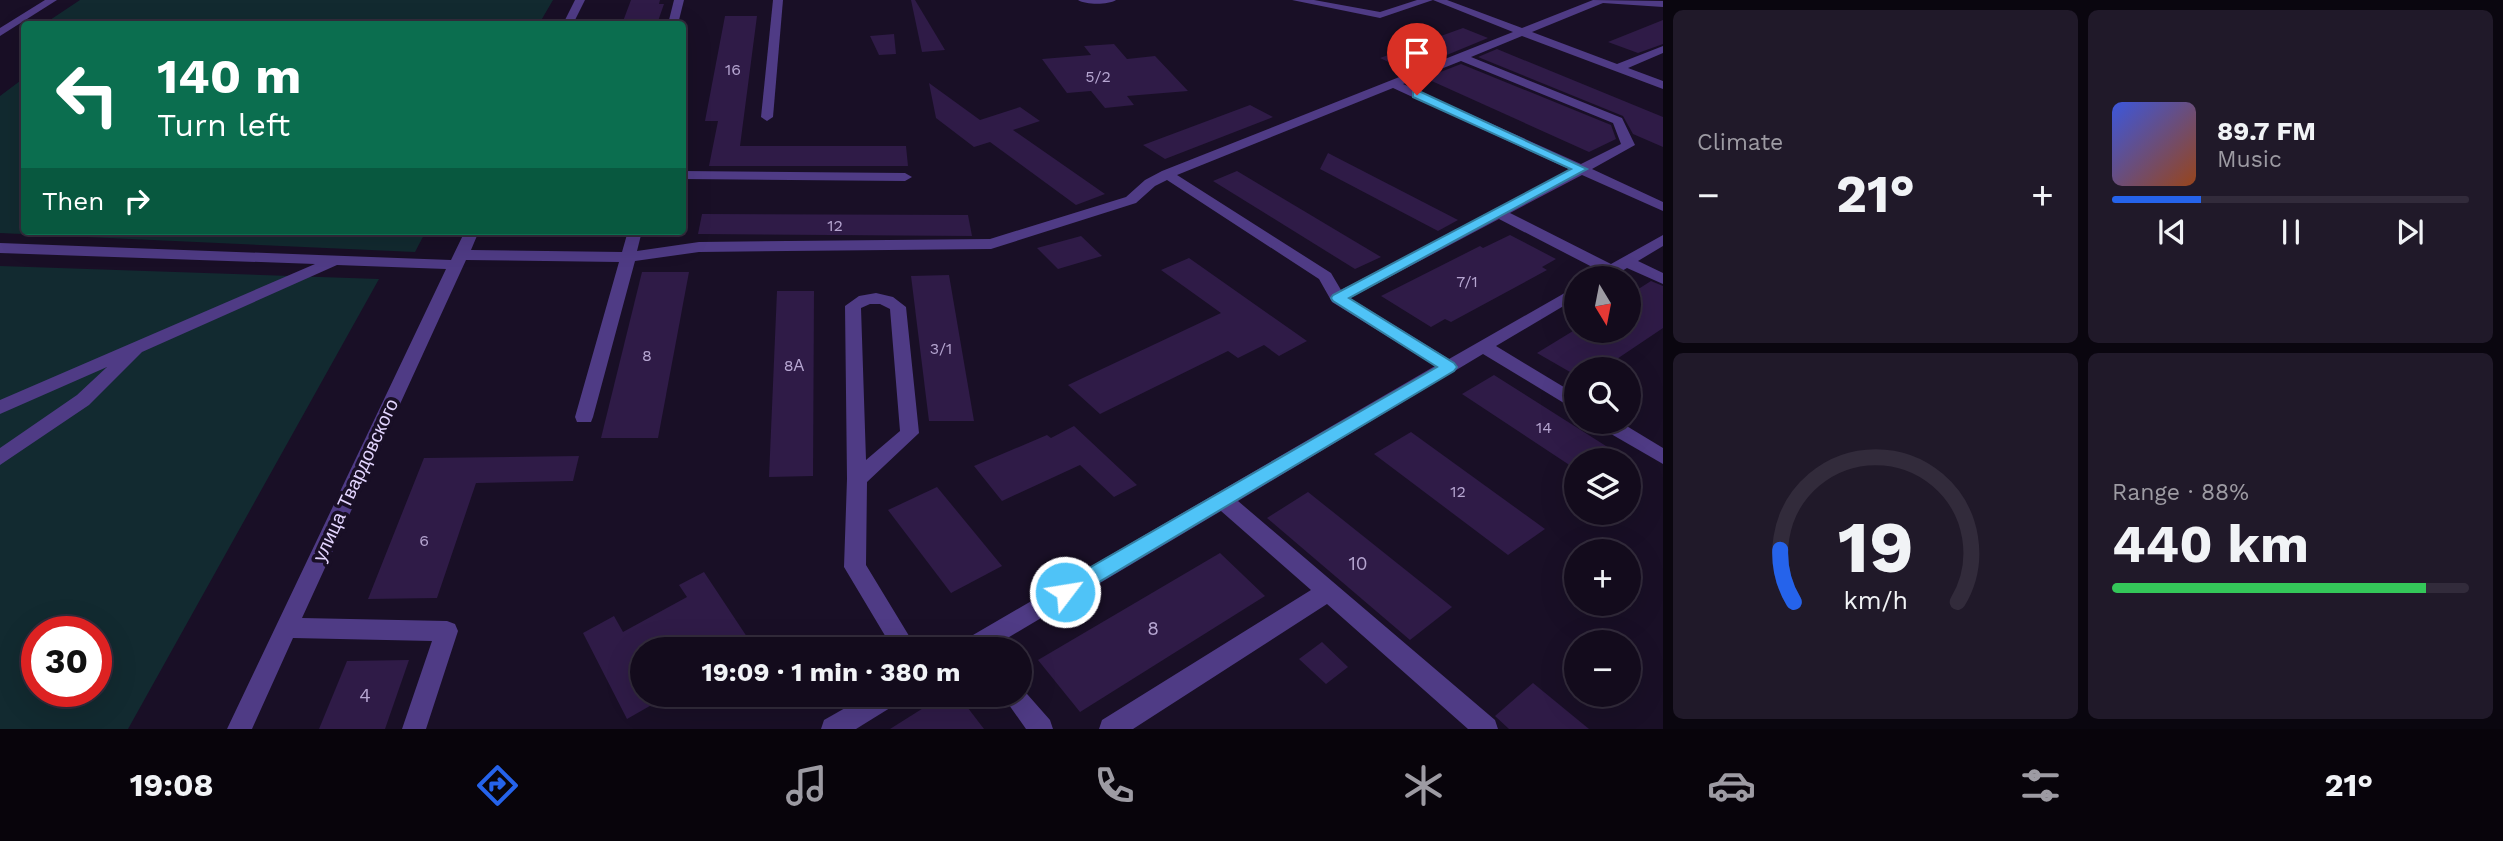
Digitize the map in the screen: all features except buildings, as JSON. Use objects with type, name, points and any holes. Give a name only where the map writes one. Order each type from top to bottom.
[{"type":"street","points":[[0,33],[52,0]]},
{"type":"street","points":[[570,21],[580,0]]},
{"type":"street","points":[[674,21],[679,0]]},
{"type":"street","points":[[766,117],[778,0]]},
{"type":"street","points":[[1083,0],[1111,0]]},
{"type":"street","points":[[1297,0],[1380,15],[1428,0]]},
{"type":"street","points":[[1438,0],[1663,85]]},
{"type":"street","points":[[0,248],[336,262],[628,257],[699,247],[991,244],[1131,200],[1150,183],[1167,174],[1601,0],[1663,4]]},
{"type":"street","points":[[1616,68],[1663,49]]},
{"type":"street","points":[[1338,298],[1628,145],[1618,121],[1462,57]]},
{"type":"street","points":[[1394,84],[1663,206]]},
{"type":"street","points":[[1167,174],[1325,276],[1338,298],[1449,367]]},
{"type":"street","points":[[686,175],[905,177]]},
{"type":"street","points":[[1499,213],[1591,266]]},
{"type":"street","name":"улица Твардовского","points":[[239,729],[470,235]]},
{"type":"street","points":[[584,417],[634,235]]},
{"type":"street","points":[[1619,266],[1663,240]]},
{"type":"street","points":[[1627,261],[1663,279]]},
{"type":"street","points":[[0,407],[147,341],[336,262]]},
{"type":"street","points":[[857,479],[910,433],[898,307],[889,300],[876,297],[863,299],[853,306],[857,479],[855,567],[899,637]]},
{"type":"street","points":[[992,637],[1564,299]]},
{"type":"street","points":[[0,458],[83,400],[147,341]]},
{"type":"street","points":[[1484,346],[1564,396]]},
{"type":"street","points":[[1625,434],[1663,457]]},
{"type":"street","points":[[1222,499],[1486,729]]},
{"type":"street","points":[[1111,729],[1328,591]]},
{"type":"street","points":[[286,628],[447,631],[414,729]]},
{"type":"street","points":[[832,729],[870,707]]},
{"type":"street","points":[[1024,707],[1041,729]]},
{"type":"green space","points":[[80,0],[553,0],[541,21],[50,20]]},
{"type":"green space","points":[[21,80],[21,234],[0,233],[0,96]]},
{"type":"green space","points":[[44,235],[424,235],[415,252]]},
{"type":"green space","points":[[0,266],[379,279],[128,729],[0,729]]},
{"type":"route","points":[[1065,592],[1449,367],[1338,298],[1581,169],[1417,95]]}]
